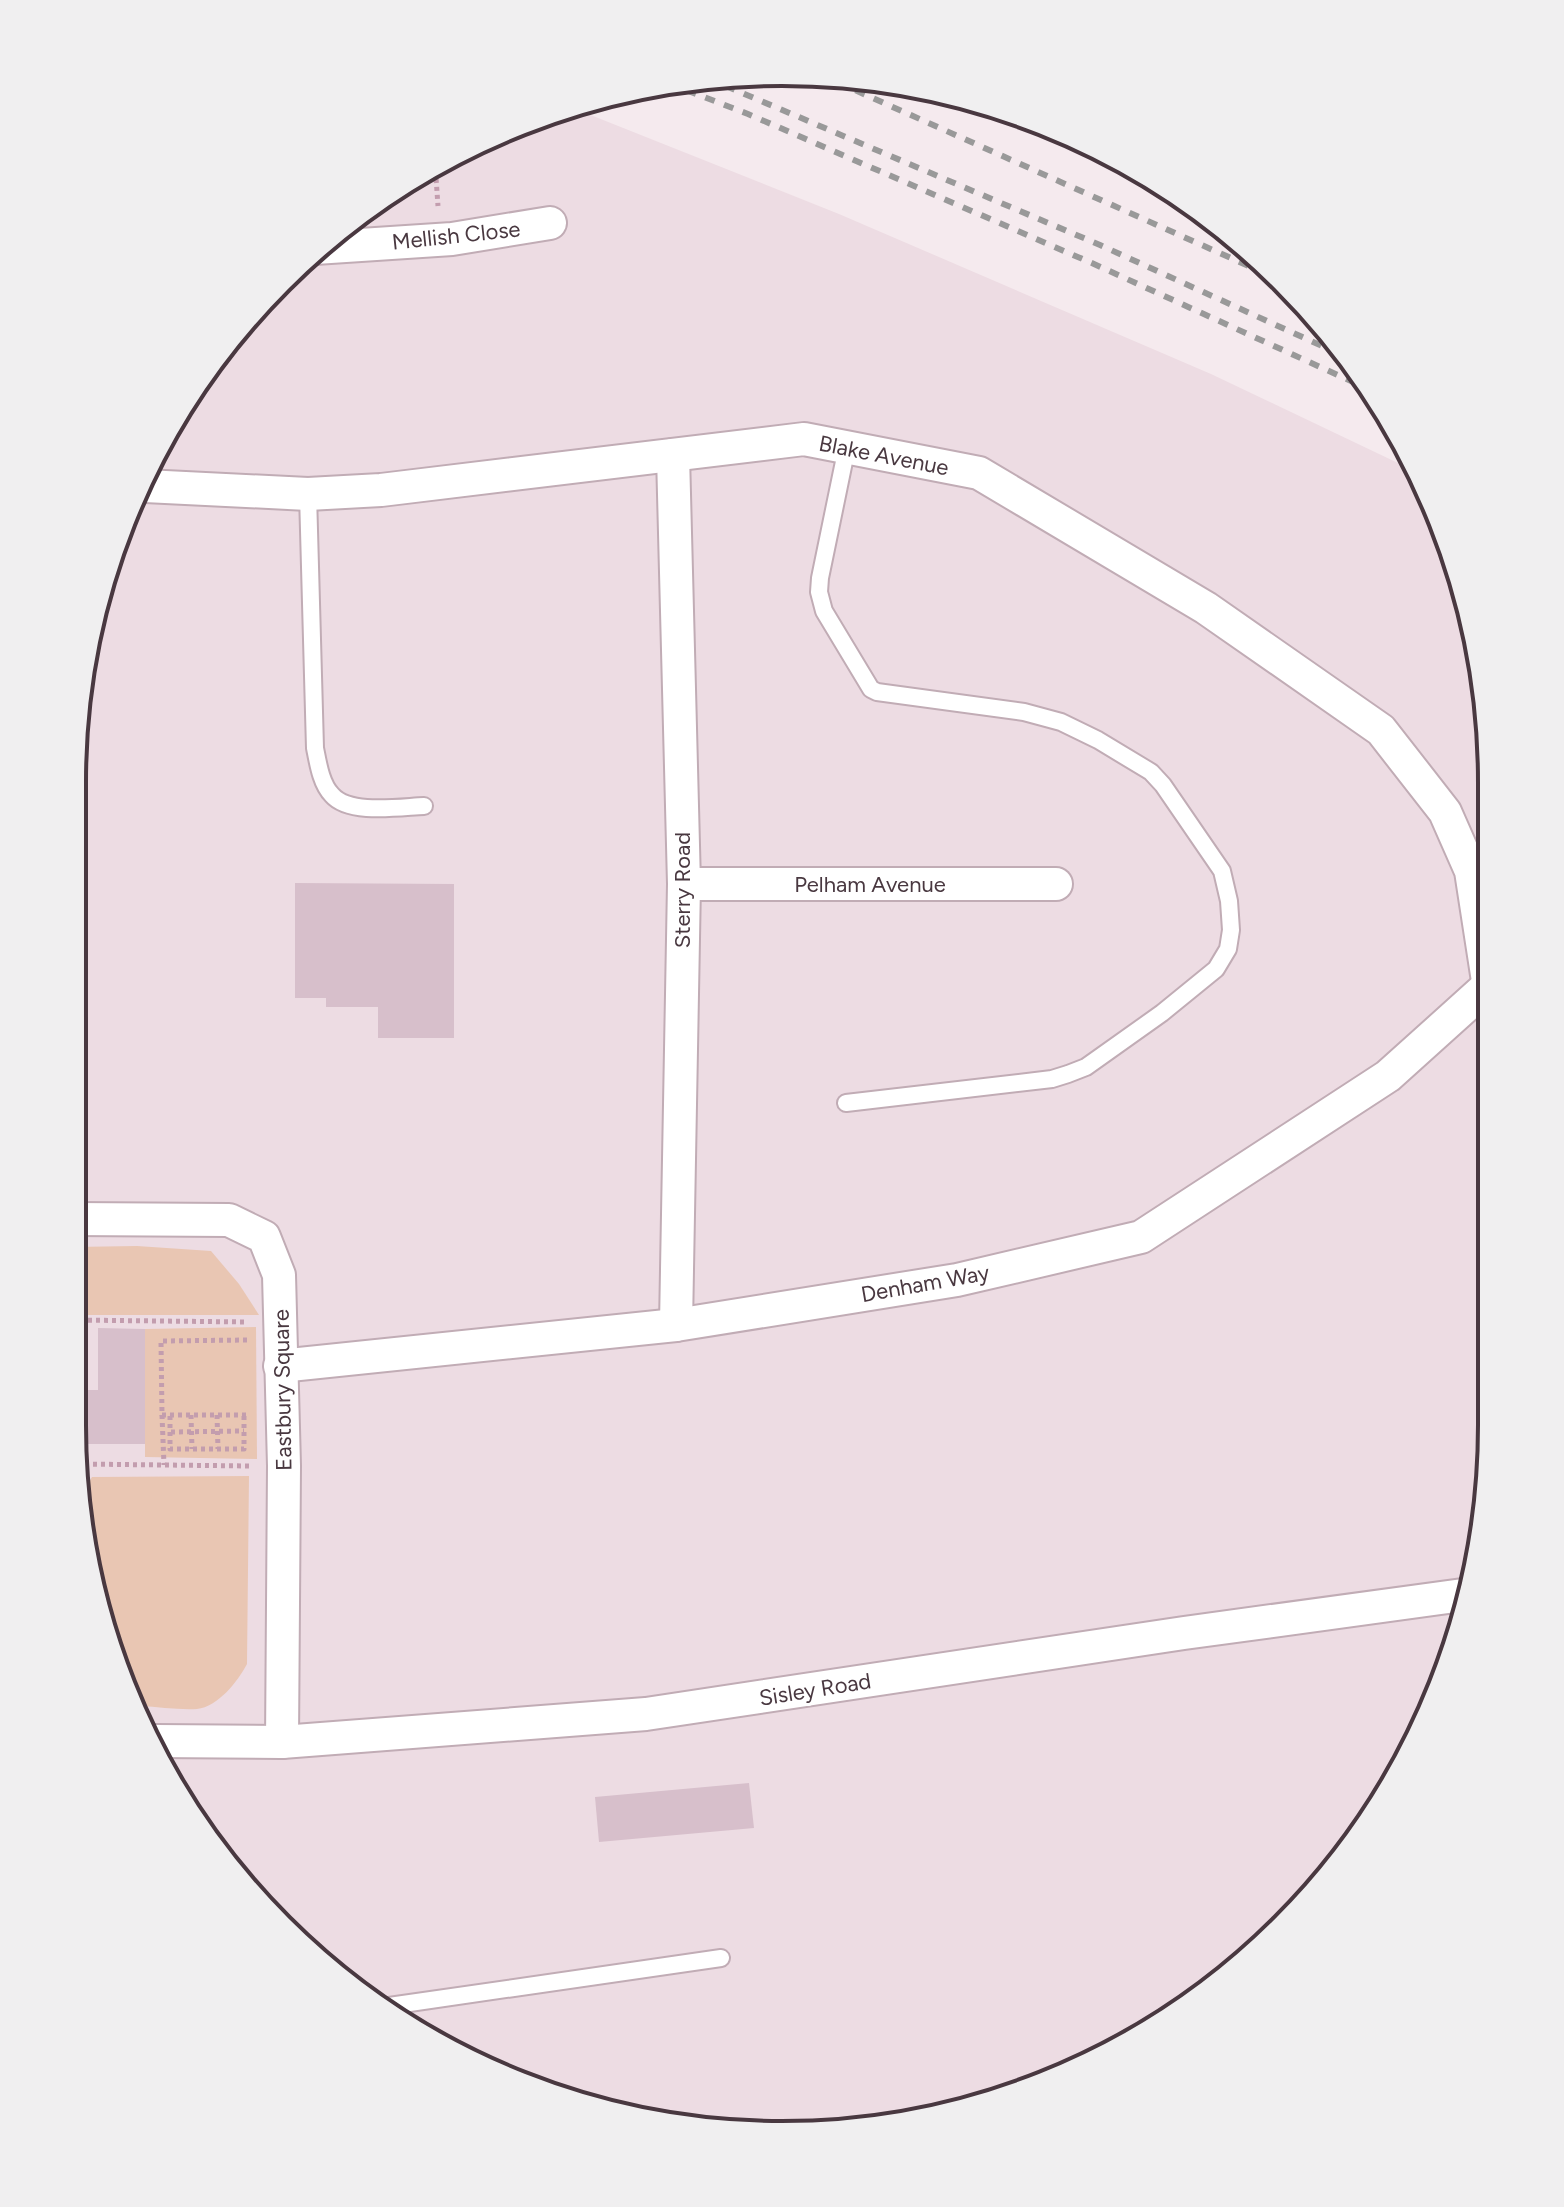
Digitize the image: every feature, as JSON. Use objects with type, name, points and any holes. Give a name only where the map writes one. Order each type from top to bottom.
[{"type":"street","name":"Mellish Close","points":[[338,246],[452,239],[550,223]]},
{"type":"street","name":"Blake Avenue","points":[[152,486],[308,494],[381,490],[804,439],[979,473],[1206,608],[1381,730],[1445,812],[1478,869]]},
{"type":"street","name":"Sterry Road","points":[[673,455],[684,884],[676,1325]]},
{"type":"street","name":"Pelham Avenue","points":[[684,884],[1056,884]]},
{"type":"street","name":"Denham Way","points":[[280,1366],[676,1325],[957,1280],[1141,1237],[1388,1076],[1478,992]]},
{"type":"street","name":"Eastbury Square","points":[[86,1219],[229,1220],[264,1237],[279,1275],[284,1466],[282,1742]]},
{"type":"street","name":"Sisley Road","points":[[162,1741],[282,1742],[646,1714],[1168,1635],[1456,1596]]},
{"type":"lane","points":[[846,1103],[1052,1079],[1086,1067],[1162,1013],[1216,969],[1228,949],[1231,930],[1222,871],[1151,772],[1061,722],[1024,712],[871,689],[824,611],[819,592],[847,447]]},
{"type":"lane","points":[[308,494],[315,748],[325,784],[332,795],[354,807],[424,806]]},
{"type":"lane","points":[[396,2005],[721,1958]]},
{"type":"path","points":[[436,178],[439,239]]},
{"type":"path","points":[[86,1320],[280,1323]]},
{"type":"path","points":[[164,1465],[161,1341],[253,1340]]},
{"type":"path","points":[[162,1415],[253,1415]]},
{"type":"path","points":[[191,1415],[192,1449]]},
{"type":"path","points":[[217,1415],[218,1449]]},
{"type":"path","points":[[170,1416],[170,1449],[244,1449],[244,1415]]},
{"type":"path","points":[[171,1432],[244,1431]]},
{"type":"path","points":[[87,1464],[284,1466]]},
{"type":"shaded area","points":[[588,114],[839,214],[1211,374],[1401,464],[1441,558],[1465,646],[1477,736],[1478,782],[1477,1471],[1465,1561],[1441,1649],[1425,1691],[1385,1773],[1361,1812],[1305,1884],[1274,1917],[1206,1977],[1169,2004],[1130,2028],[1048,2068],[1006,2084],[918,2108],[828,2120],[782,2121],[736,2120],[646,2108],[558,2084],[516,2068],[434,2028],[358,1977],[290,1917],[230,1849],[203,1812],[158,1733],[123,1649],[99,1561],[87,1471],[86,1425],[87,736],[99,646],[123,558],[139,516],[179,434],[203,395],[259,323],[323,259],[395,203],[434,179],[516,139]]},
{"type":"shaded area","points":[[137,1246],[211,1251],[239,1284],[259,1315],[86,1315],[86,1247]]},
{"type":"shaded area","points":[[256,1327],[257,1459],[145,1457],[145,1329]]},
{"type":"shaded area","points":[[249,1476],[247,1664],[226,1692],[212,1704],[197,1709],[146,1706],[123,1649],[99,1561],[88,1483],[92,1477]]},
{"type":"building","points":[[295,883],[454,884],[454,1038],[378,1038],[378,1007],[326,1007],[326,998],[295,998]]},
{"type":"building","points":[[98,1328],[145,1329],[145,1444],[86,1444],[86,1390],[98,1390]]},
{"type":"building","points":[[749,1783],[754,1828],[599,1842],[595,1797]]},
{"type":"railway","points":[[730,88],[1100,245],[1325,347]]},
{"type":"railway","points":[[855,90],[1248,266]]},
{"type":"railway","points":[[691,92],[1094,264],[1351,381]]}]
